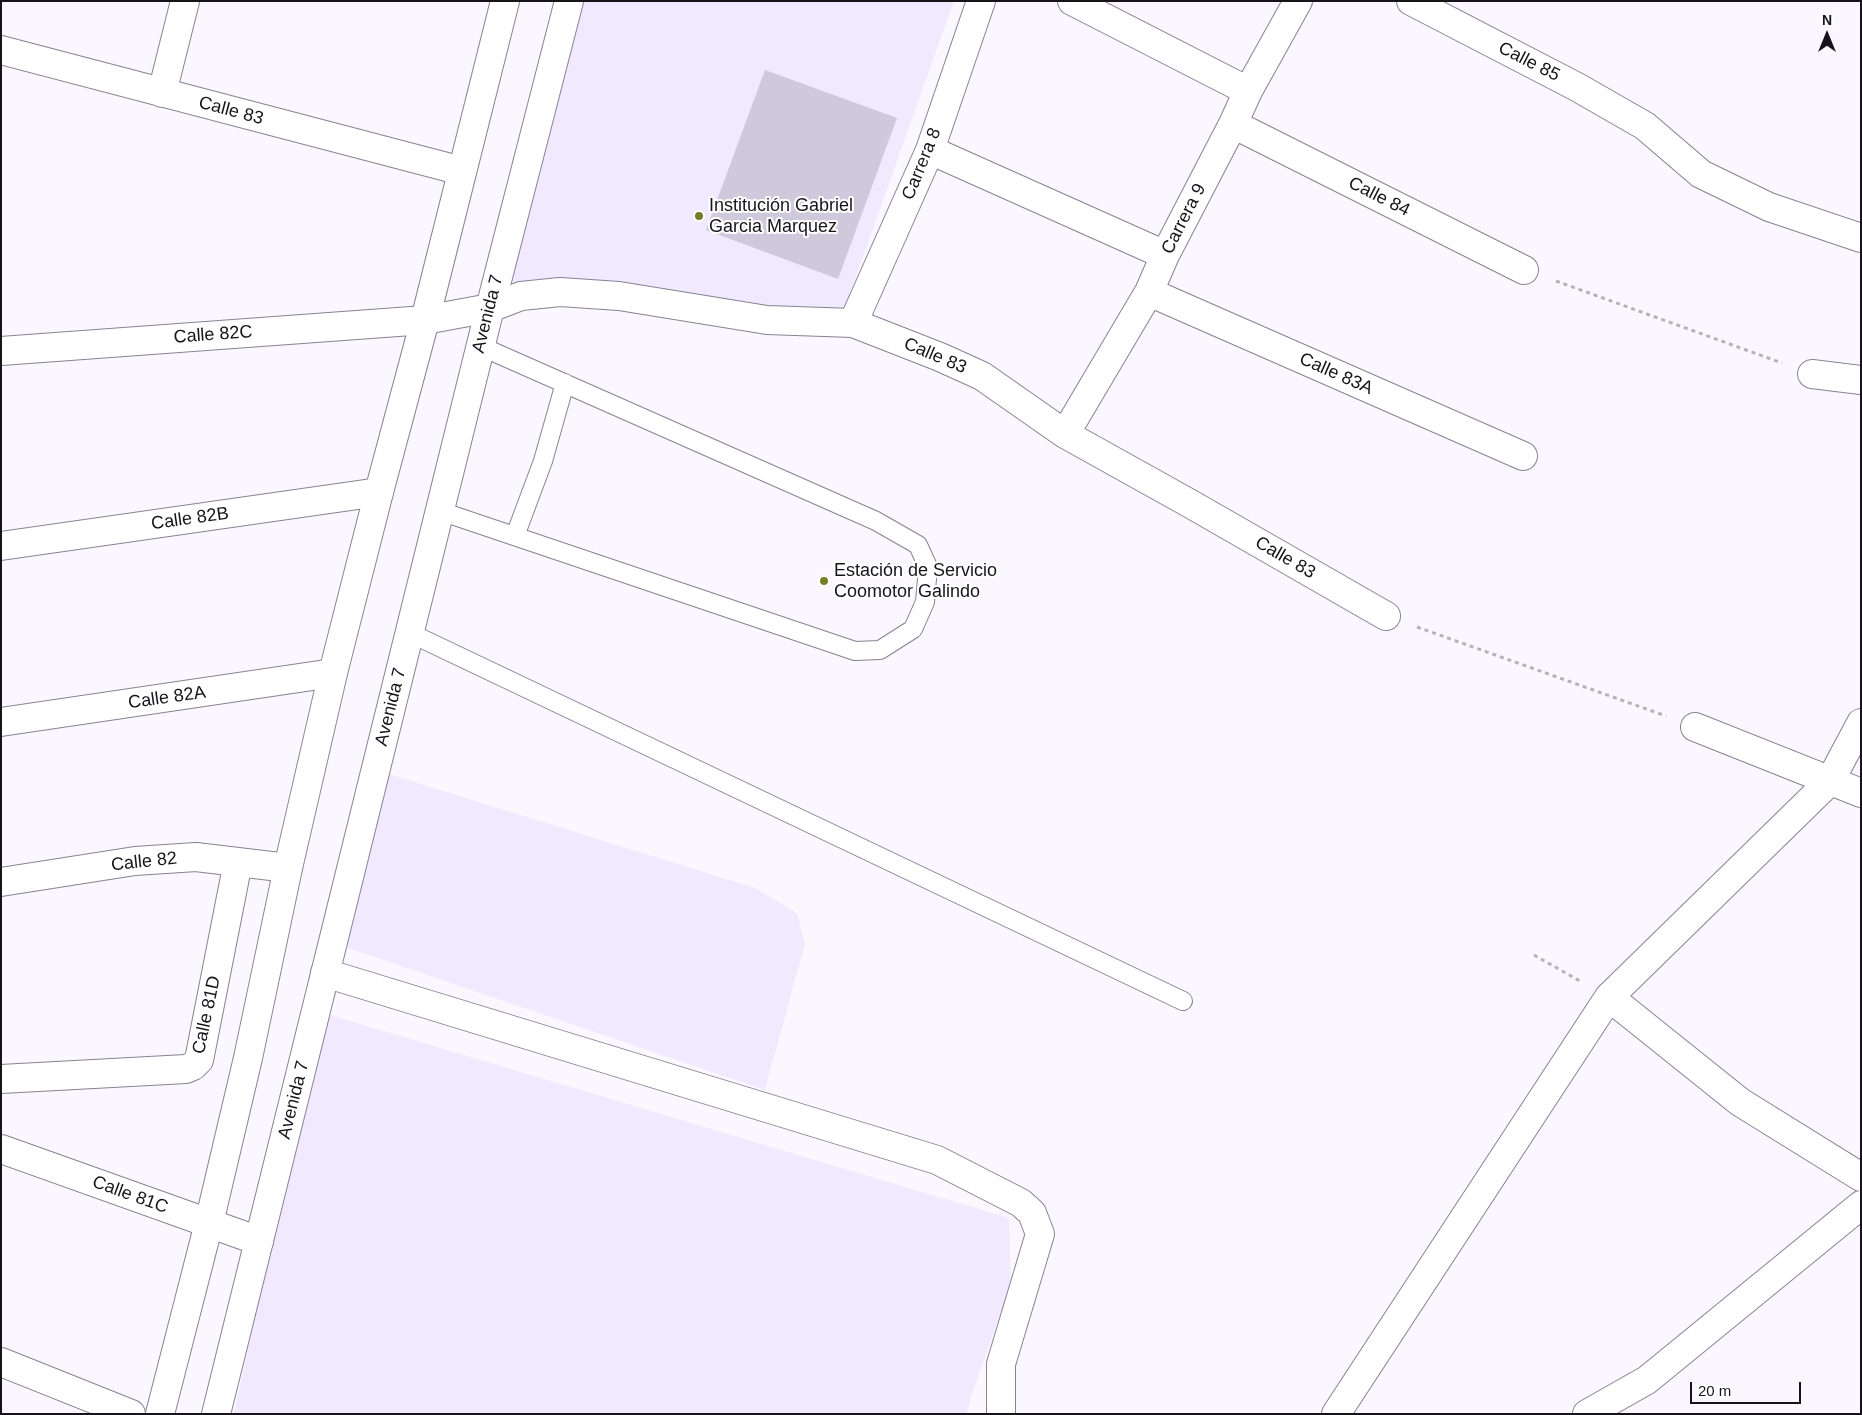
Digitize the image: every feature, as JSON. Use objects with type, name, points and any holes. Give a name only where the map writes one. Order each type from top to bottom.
[{"type":"street","points":[[162,93],[185,1]]},
{"type":"street","points":[[160,1414],[209,1223],[248,1058],[288,868],[333,674],[505,1]]},
{"type":"street","name":"Avenida 7","points":[[216,1414],[480,346],[569,1]]},
{"type":"street","name":"Carrera 8","points":[[853,323],[930,150],[981,1]]},
{"type":"street","points":[[1072,1],[1248,91]]},
{"type":"street","name":"Carrera 9","points":[[1065,434],[1148,292],[1248,91],[1298,1]]},
{"type":"street","name":"Calle 85","points":[[1411,1],[1577,87],[1645,126],[1701,174],[1770,207],[1861,238]]},
{"type":"street","name":"Calle 83","points":[[1,50],[462,171]]},
{"type":"street","name":"Calle 84","points":[[1233,124],[1524,270]]},
{"type":"street","points":[[930,150],[1165,255]]},
{"type":"street","name":"Calle 83","points":[[425,320],[490,308],[521,296],[560,292],[619,296],[767,320],[853,323],[940,357],[982,376],[1065,434],[1190,502],[1386,616]]},
{"type":"street","name":"Calle 83A","points":[[1148,292],[1522,456]]},
{"type":"street","name":"Calle 82C","points":[[1,351],[425,320]]},
{"type":"street","points":[[1812,374],[1861,380]]},
{"type":"street","name":"Calle 82B","points":[[1,546],[379,492]]},
{"type":"street","name":"Calle 82A","points":[[1,722],[333,674]]},
{"type":"street","points":[[1336,1414],[1609,997],[1830,781],[1861,723]]},
{"type":"street","points":[[1695,726],[1861,793]]},
{"type":"street","name":"Calle 82","points":[[1,882],[135,861],[196,857],[288,868]]},
{"type":"street","name":"Calle 81D","points":[[1,1079],[186,1069],[200,1060],[238,862]]},
{"type":"street","points":[[325,973],[937,1160],[1021,1204],[1032,1213],[1040,1234],[1001,1364],[1002,1414]]},
{"type":"street","points":[[1609,997],[1740,1102],[1861,1177]]},
{"type":"street","name":"Calle 81C","points":[[1,1149],[259,1241]]},
{"type":"street","points":[[1587,1414],[1647,1380],[1861,1205]]},
{"type":"street","points":[[1,1362],[131,1414]]},
{"type":"lane","points":[[440,511],[855,651],[880,650],[913,629],[925,602],[928,567],[918,544],[876,521],[480,346]]},
{"type":"lane","points":[[515,536],[543,461],[566,384]]},
{"type":"lane","points":[[410,633],[1183,1001]]},
{"type":"path","points":[[1524,270],[1812,374]]},
{"type":"path","points":[[1386,616],[1695,726]]},
{"type":"path","points":[[1534,955],[1609,997]]},
{"type":"shaded area","name":"Institución Gabriel Garcia Marquez","points":[[577,1],[954,1],[843,313],[498,301]]},
{"type":"shaded area","points":[[389,774],[755,888],[797,913],[805,944],[765,1090],[345,947]]},
{"type":"shaded area","points":[[320,1012],[1009,1218],[1011,1283],[971,1397],[967,1414],[234,1414]]},
{"type":"building","points":[[765,70],[897,118],[838,279],[706,230]]},
{"type":"place","name":"Institución Gabriel Garcia Marquez","points":[[699,216]]},
{"type":"place","name":"Estación de Servicio Coomotor Galindo","points":[[824,581]]}]
